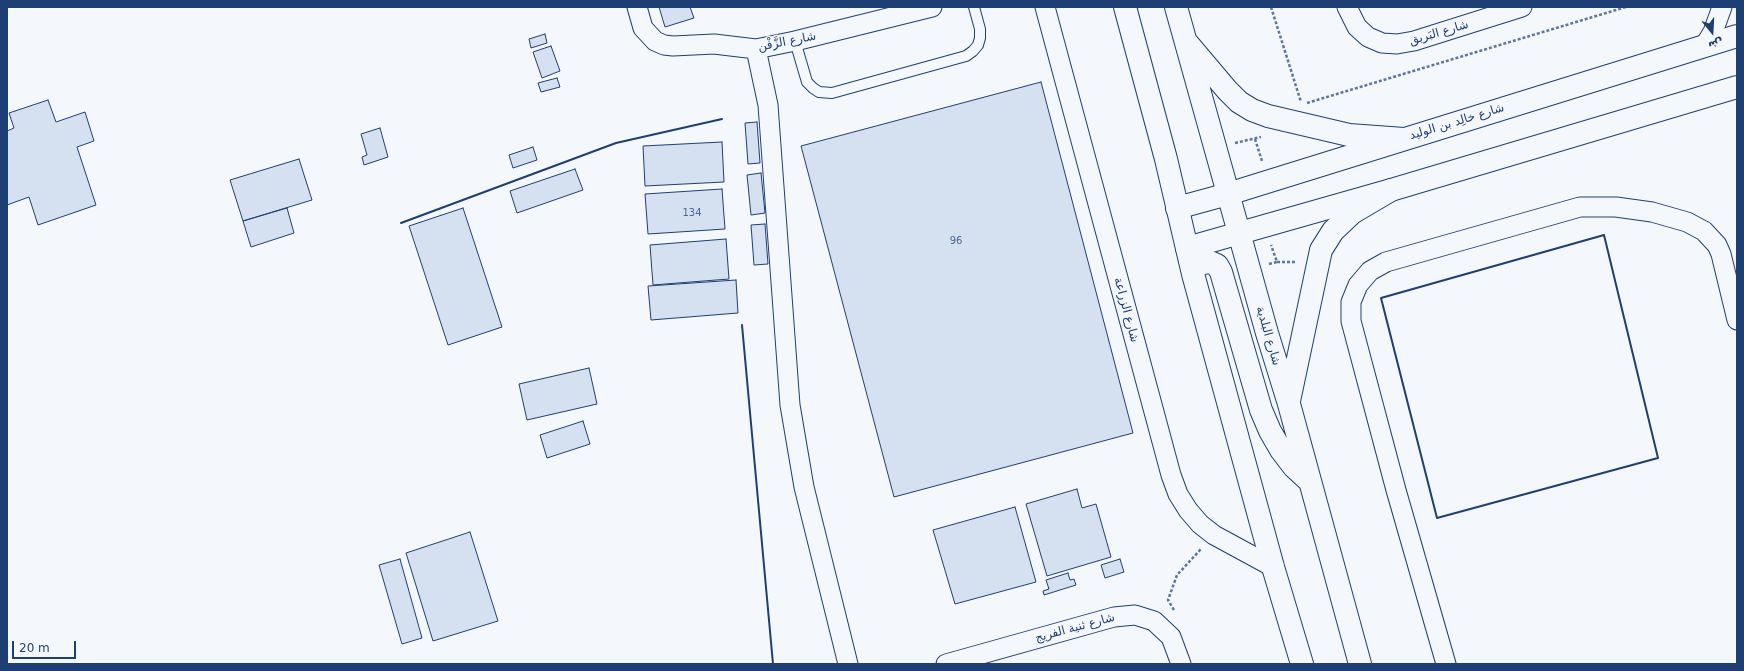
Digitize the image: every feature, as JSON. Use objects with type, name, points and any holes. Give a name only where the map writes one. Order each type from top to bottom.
[{"type":"main road","points":[[1125,7],[1166,159],[1193,274],[1273,566],[1302,664]]},
{"type":"main road","name":"شارع البلدية","points":[[1176,7],[1267,333],[1289,404],[1360,664]]},
{"type":"main road","name":"شارع خالِد بن الوليد","points":[[1177,208],[1228,194],[1737,36]]},
{"type":"main road","points":[[1185,40],[1239,102],[1252,110],[1268,116],[1349,135],[1404,139]]},
{"type":"main road","points":[[1187,248],[1391,190],[1737,87]]},
{"type":"main road","points":[[1289,404],[1321,250],[1333,231],[1352,213],[1391,190]]},
{"type":"main road","points":[[1193,274],[1196,267],[1202,263],[1210,262],[1221,272],[1264,417],[1281,450],[1294,467],[1310,482]]},
{"type":"street","name":"شارع الزَّفْن","points":[[636,7],[643,28],[655,41],[664,45],[714,44],[756,49],[795,41],[932,7]]},
{"type":"street","name":"شارع الزراعة","points":[[1045,7],[1170,475],[1178,494],[1188,510],[1200,524],[1214,535],[1273,566]]},
{"type":"street","name":"شارع البَريق","points":[[1347,7],[1357,27],[1368,37],[1382,43],[1397,44],[1414,41],[1522,7]]},
{"type":"street","points":[[1705,46],[1713,32],[1722,7]]},
{"type":"street","points":[[756,49],[768,105],[790,405],[804,487],[848,664]]},
{"type":"street","points":[[1446,664],[1396,490],[1351,321],[1351,302],[1358,285],[1370,271],[1386,262],[1580,207],[1616,207],[1652,212],[1687,222],[1700,229],[1711,238],[1717,246],[1724,263],[1737,320]]},
{"type":"street","name":"شارع ثنية الفريج","points":[[946,664],[1114,617],[1135,615],[1154,621],[1171,637],[1181,664]]},
{"type":"lane","points":[[795,41],[807,82],[819,92],[832,93],[966,56],[974,51],[980,38],[980,29],[974,7]]},
{"type":"path","points":[[1271,7],[1302,104],[1626,7]]},
{"type":"path","points":[[1215,148],[1262,137]]},
{"type":"path","points":[[1175,612],[1168,600],[1177,575],[1214,535]]},
{"type":"building","points":[[659,7],[690,7],[694,18],[665,27]]},
{"type":"building","points":[[545,34],[547,43],[531,48],[529,39]]},
{"type":"building","points":[[551,46],[560,71],[542,78],[533,52]]},
{"type":"building","points":[[557,78],[560,87],[541,92],[538,83]]},
{"type":"building","points":[[1041,82],[1133,433],[894,497],[801,146]]},
{"type":"building","points":[[48,100],[56,122],[85,112],[94,141],[77,147],[96,205],[38,225],[29,197],[7,205],[7,131],[14,128],[9,113]]},
{"type":"building","points":[[757,122],[760,163],[748,164],[745,123]]},
{"type":"building","points":[[380,128],[388,157],[364,165],[362,157],[367,155],[361,134]]},
{"type":"building","points":[[722,142],[724,182],[645,186],[643,146]]},
{"type":"building","points":[[533,147],[537,160],[513,168],[509,155]]},
{"type":"building","points":[[299,159],[312,200],[243,221],[230,180]]},
{"type":"building","points":[[575,169],[583,190],[517,213],[510,191]]},
{"type":"building","points":[[761,173],[765,213],[751,215],[747,175]]},
{"type":"building","points":[[722,189],[725,229],[648,234],[645,194]]},
{"type":"building","points":[[287,208],[294,233],[251,247],[243,221]]},
{"type":"building","points":[[463,208],[502,327],[448,345],[409,226]]},
{"type":"building","points":[[765,224],[768,264],[754,265],[751,225]]},
{"type":"building","points":[[726,239],[729,279],[653,285],[650,245]]},
{"type":"building","points":[[736,280],[738,313],[651,320],[648,286]]},
{"type":"building","points":[[589,368],[597,404],[527,420],[519,384]]},
{"type":"building","points":[[583,421],[590,444],[547,458],[540,435]]},
{"type":"building","points":[[1077,489],[1082,508],[1096,504],[1111,557],[1047,576],[1026,504]]},
{"type":"building","points":[[1015,507],[1036,582],[955,604],[933,530]]},
{"type":"building","points":[[470,532],[498,621],[433,641],[406,553]]},
{"type":"building","points":[[400,559],[422,638],[402,644],[379,565]]},
{"type":"building","points":[[1120,559],[1124,572],[1105,578],[1101,565]]},
{"type":"building","points":[[1068,573],[1070,580],[1074,579],[1076,585],[1044,595],[1043,591],[1049,589],[1046,580]]},
{"type":"wall","points":[[401,223],[616,143],[722,119]]},
{"type":"wall","points":[[1604,235],[1658,458],[1437,518],[1381,298],[1604,235]]},
{"type":"wall","points":[[742,325],[773,664]]}]
